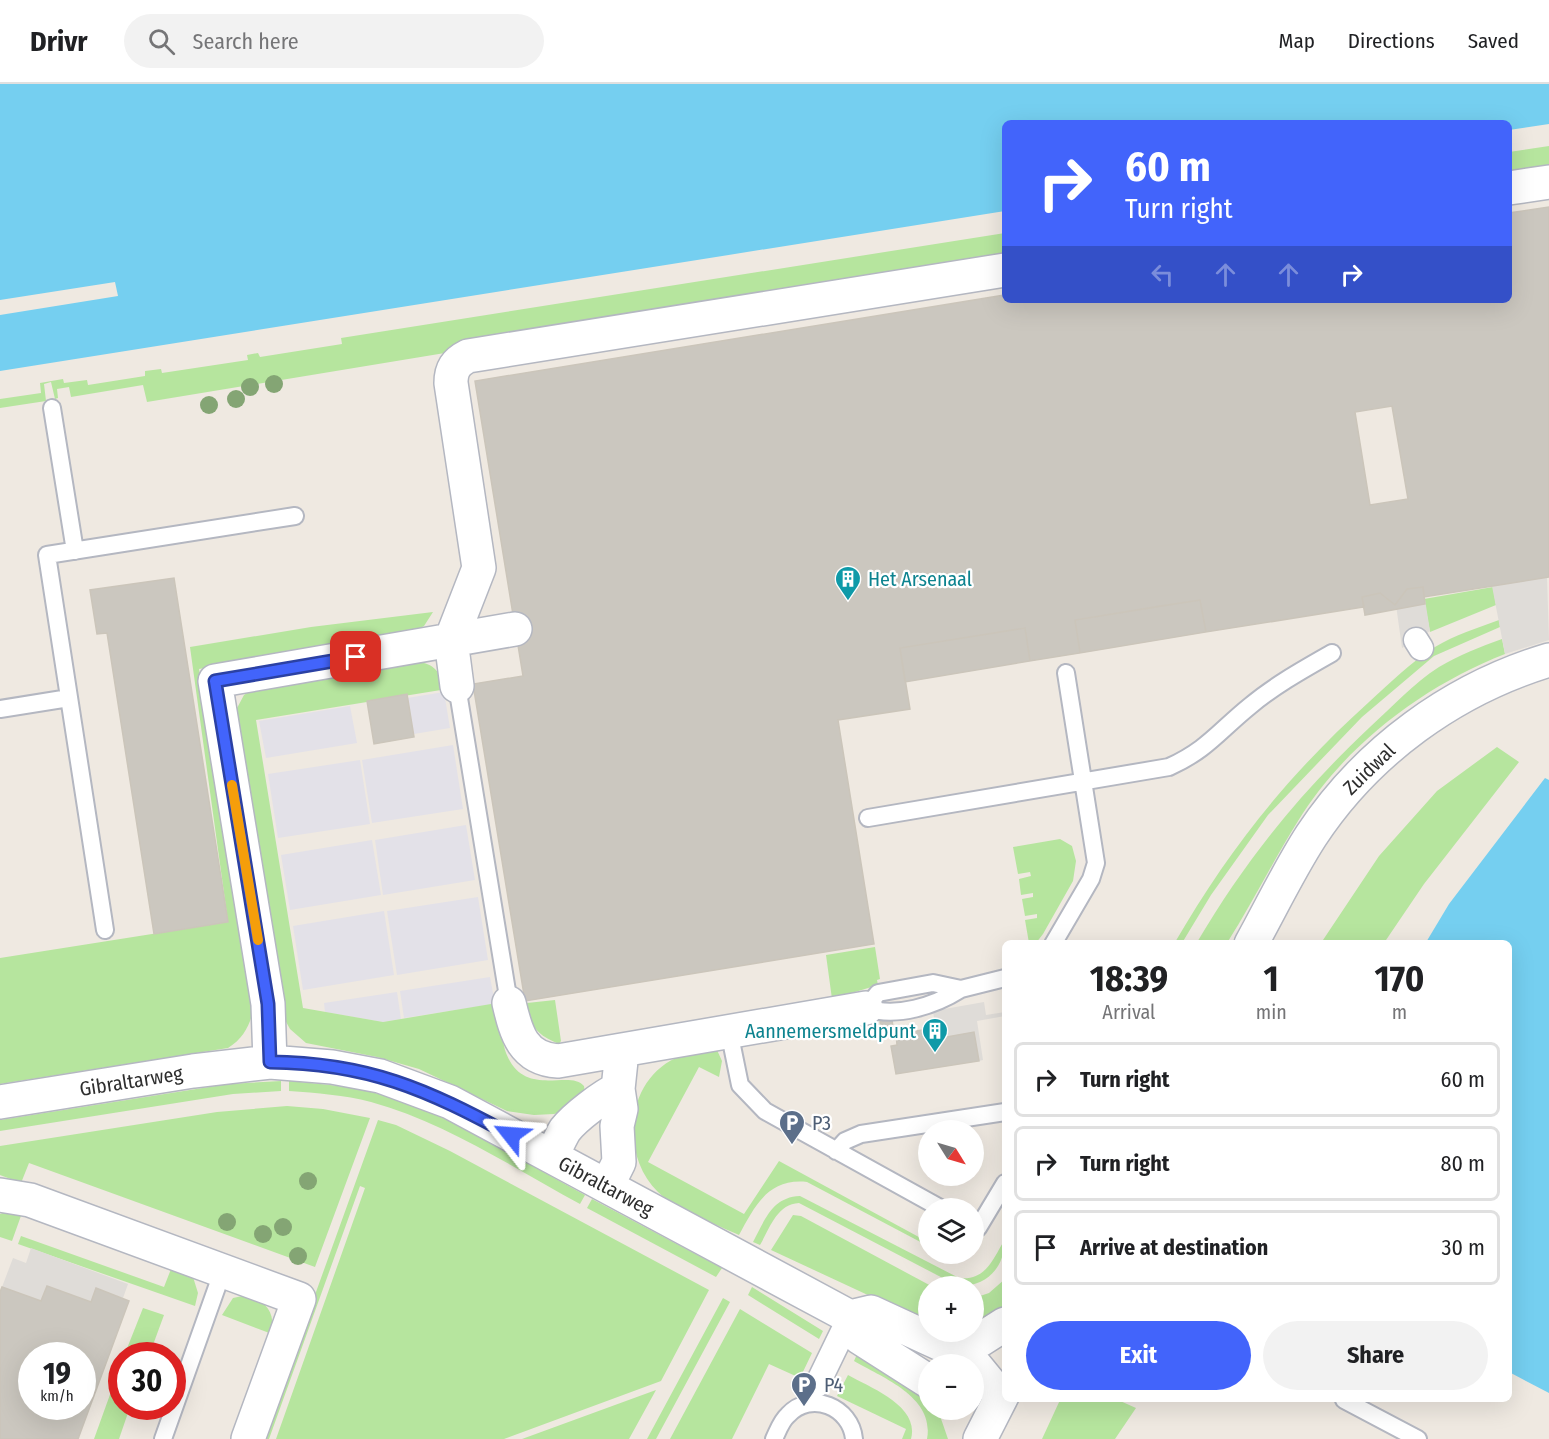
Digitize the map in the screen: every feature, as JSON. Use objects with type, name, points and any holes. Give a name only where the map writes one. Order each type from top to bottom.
[{"type":"street","points":[[1512,188],[1549,182]]},
{"type":"street","points":[[457,686],[451,640],[479,568],[451,383],[451,373],[461,360],[468,356],[1002,270]]},
{"type":"street","points":[[270,1062],[268,1004],[215,681],[515,629]]},
{"type":"street","name":"Zuidwal","points":[[1253,940],[1310,837],[1341,795],[1379,756],[1415,727],[1466,694],[1538,657]]},
{"type":"street","points":[[509,1003],[518,1038],[536,1056],[558,1061],[866,1008]]},
{"type":"street","points":[[607,1186],[619,1162],[618,1126],[621,1109],[618,1089],[622,1051]]},
{"type":"street","name":"Gibraltarweg","points":[[0,1102],[193,1071],[270,1062],[333,1067],[409,1084],[450,1102],[850,1317],[859,1337],[918,1375]]},
{"type":"street","points":[[552,1156],[566,1129],[591,1109],[598,1099],[618,1089]]},
{"type":"street","points":[[0,1195],[30,1200],[298,1299],[248,1439]]},
{"type":"street","points":[[817,1385],[850,1317],[871,1312],[948,1347],[974,1364],[993,1395],[980,1439]]},
{"type":"street","points":[[948,1347],[980,1340],[1002,1326]]},
{"type":"lane","points":[[52,408],[75,550]]},
{"type":"lane","points":[[105,930],[47,555],[295,516]]},
{"type":"lane","points":[[868,818],[1148,772],[1188,758],[1206,747],[1228,725],[1277,686],[1332,654]]},
{"type":"lane","points":[[1055,940],[1090,879],[1096,863],[1066,673]]},
{"type":"lane","points":[[457,686],[509,1003]]},
{"type":"lane","points":[[0,709],[69,698]]},
{"type":"lane","points":[[866,1008],[878,993],[933,983],[961,989],[1002,979]]},
{"type":"lane","points":[[729,1032],[740,1085],[752,1100],[774,1117],[922,1198]]},
{"type":"lane","points":[[836,1151],[845,1141],[861,1134],[1002,1112]]},
{"type":"lane","points":[[984,1218],[1002,1188]]},
{"type":"lane","points":[[163,1439],[223,1270]]},
{"type":"lane","points":[[1348,1402],[1418,1439]]},
{"type":"lane","points":[[774,1439],[788,1414],[809,1403],[821,1403],[842,1413],[850,1422],[854,1439]]},
{"type":"shaded area","points":[[1547,577],[1549,640],[1505,654],[1492,586]]},
{"type":"shaded area","points":[[1423,587],[1430,631],[1402,648],[1396,605]]},
{"type":"shaded area","points":[[444,692],[450,728],[414,734],[407,698]]},
{"type":"shaded area","points":[[350,706],[357,743],[266,758],[259,721]]},
{"type":"shaded area","points":[[453,745],[463,809],[372,823],[362,760]]},
{"type":"shaded area","points":[[360,760],[370,824],[278,838],[268,774]]},
{"type":"shaded area","points":[[466,825],[475,880],[383,895],[375,840]]},
{"type":"shaded area","points":[[372,840],[381,895],[290,910],[281,855]]},
{"type":"shaded area","points":[[478,897],[488,960],[397,975],[387,911]]},
{"type":"shaded area","points":[[384,911],[394,975],[303,990],[293,926]]},
{"type":"shaded area","points":[[490,977],[495,1004],[404,1018],[400,991]]},
{"type":"shaded area","points":[[397,992],[401,1019],[383,1022],[325,1012],[324,1003]]},
{"type":"shaded area","points":[[984,1002],[986,1015],[1002,1012],[1002,1017],[977,1021],[983,1060],[979,1061],[974,1033],[937,1038],[933,1011]]},
{"type":"shaded area","points":[[31,1248],[128,1284],[123,1298],[96,1289],[91,1302],[47,1286],[41,1301],[2,1287],[13,1258],[26,1263]]},
{"type":"green space","points":[[1549,146],[1549,172],[1512,178],[1512,152]]},
{"type":"green space","points":[[1002,233],[1002,261],[147,402],[143,385],[71,397],[69,387],[57,389],[58,398],[55,399],[51,382],[44,384],[46,401],[0,408],[0,399],[41,393],[40,383],[63,379],[64,383],[87,380],[88,385],[145,376],[145,371],[161,369],[162,373],[248,360],[247,355],[258,353],[260,357],[342,344],[341,338]]},
{"type":"green space","points":[[1493,587],[1496,605],[1430,632],[1424,599]]},
{"type":"green space","points":[[433,612],[424,626],[409,634],[199,669],[254,1007],[248,1025],[238,1040],[228,1048],[0,1084],[0,958],[228,922],[190,647],[311,627]]},
{"type":"green space","points":[[1499,620],[1500,627],[1434,656],[1362,717],[1268,815],[1211,895],[1184,940],[1176,940],[1238,845],[1261,815],[1312,758],[1401,673],[1435,647]]},
{"type":"green space","points":[[1502,639],[1505,654],[1474,667],[1416,701],[1362,744],[1338,768],[1298,821],[1229,940],[1198,940],[1254,856],[1320,777],[1421,680],[1447,663]]},
{"type":"green space","points":[[420,662],[434,668],[447,689],[256,720],[303,1008],[383,1022],[497,1003],[505,1050],[513,1065],[523,1075],[534,1079],[577,1081],[584,1086],[585,1093],[561,1112],[534,1115],[507,1111],[419,1069],[377,1057],[306,1043],[290,1029],[285,1020],[236,710],[244,695],[253,689]]},
{"type":"green space","points":[[1497,747],[1519,762],[1424,884],[1386,940],[1323,940],[1379,856],[1437,791]]},
{"type":"green space","points":[[1060,839],[1072,846],[1076,861],[1073,881],[1038,940],[1028,940],[1025,920],[1037,918],[1037,914],[1025,916],[1022,899],[1033,897],[1033,893],[1021,895],[1019,879],[1031,876],[1030,872],[1018,874],[1013,847]]},
{"type":"green space","points":[[875,947],[880,979],[877,980],[878,985],[832,999],[826,955]]},
{"type":"green space","points":[[555,1000],[561,1041],[559,1044],[545,1037],[532,1024],[527,1003]]},
{"type":"green space","points":[[717,1050],[722,1061],[719,1077],[699,1067],[648,1162],[744,1214],[779,1161],[918,1237],[918,1241],[807,1182],[782,1185],[764,1196],[739,1235],[665,1198],[646,1177],[638,1159],[634,1139],[634,1120],[638,1101],[646,1083],[659,1069],[676,1058],[690,1053]]},
{"type":"green space","points":[[281,1081],[281,1091],[233,1094],[0,1131],[0,1120],[228,1084]]},
{"type":"green space","points":[[289,1081],[367,1091],[418,1107],[467,1129],[585,1195],[580,1204],[478,1147],[425,1121],[371,1102],[289,1091]]},
{"type":"green space","points":[[287,1106],[323,1109],[370,1118],[315,1267],[29,1163],[21,1183],[0,1175],[0,1146],[217,1112]]},
{"type":"green space","points":[[378,1120],[396,1125],[450,1151],[709,1290],[661,1381],[504,1439],[276,1439],[365,1188],[360,1186],[269,1439],[263,1439]]},
{"type":"green space","points":[[800,1196],[918,1257],[918,1264],[932,1264],[955,1276],[939,1276],[799,1203],[791,1204],[780,1212],[760,1245],[753,1242],[770,1211],[790,1197]]},
{"type":"green space","points":[[592,1199],[722,1268],[716,1277],[587,1208]]},
{"type":"green space","points":[[22,1213],[12,1241],[0,1237],[0,1214]]},
{"type":"green space","points":[[793,1215],[801,1216],[918,1279],[918,1318],[771,1250]]},
{"type":"green space","points":[[21,1236],[164,1287],[171,1269],[193,1277],[198,1293],[195,1306],[18,1244]]},
{"type":"green space","points":[[1002,1244],[1002,1258],[984,1280],[984,1276],[976,1276],[988,1267]]},
{"type":"green space","points":[[1002,1282],[1002,1312],[984,1322],[984,1295]]},
{"type":"green space","points":[[752,1287],[823,1331],[819,1339],[748,1295]]},
{"type":"green space","points":[[247,1295],[260,1301],[268,1309],[273,1326],[272,1334],[222,1315],[233,1298]]},
{"type":"green space","points":[[723,1298],[730,1302],[656,1439],[647,1439]]},
{"type":"green space","points":[[143,1308],[164,1315],[154,1342],[130,1342]]},
{"type":"green space","points":[[740,1309],[812,1353],[800,1378],[769,1364],[732,1439],[670,1439]]},
{"type":"green space","points":[[858,1352],[918,1391],[918,1404],[892,1382],[854,1361]]},
{"type":"green space","points":[[848,1375],[892,1399],[901,1408],[912,1427],[911,1439],[902,1439],[906,1429],[837,1396]]},
{"type":"green space","points":[[656,1390],[629,1439],[522,1439]]},
{"type":"green space","points":[[108,1400],[108,1420],[126,1420],[119,1439],[94,1439]]},
{"type":"green space","points":[[1059,1402],[1122,1402],[1136,1408],[1115,1439],[1042,1439]]},
{"type":"green space","points":[[926,1420],[941,1420],[948,1439],[927,1439]]},
{"type":"water","points":[[0,84],[1549,84],[1549,124],[1512,130],[1512,120],[1002,120],[1002,211],[0,371]]},
{"type":"water","points":[[1545,778],[1549,780],[1549,1393],[1512,1374],[1512,940],[1427,940],[1449,904]]},
{"type":"pier","points":[[115,282],[118,296],[0,315],[0,300]]},
{"type":"building","name":"Het Arsenaal","points":[[1549,207],[1549,577],[1424,597],[1423,587],[1407,589],[1395,605],[1380,593],[1362,597],[1364,607],[1206,632],[1200,600],[1160,606],[1075,620],[1080,653],[1030,661],[1025,628],[900,648],[910,709],[838,720],[874,944],[525,1001],[473,684],[523,676],[475,381],[1002,295],[1002,303],[1512,303],[1512,213]],"holes":[[[1392,406],[1408,499],[1370,505],[1355,412]]]},
{"type":"building","points":[[174,578],[228,922],[154,934],[107,633],[97,634],[90,590]]},
{"type":"building","points":[[1423,587],[1425,604],[1365,615],[1362,597],[1380,593],[1395,605],[1407,589]]},
{"type":"building","points":[[1200,600],[1206,632],[1080,653],[1075,620]]},
{"type":"building","points":[[1025,628],[1030,661],[905,682],[900,648]]},
{"type":"building","points":[[407,694],[414,737],[374,744],[367,701]]},
{"type":"building","points":[[892,1019],[893,1028],[881,1030],[880,1021]]},
{"type":"building","name":"Aannemersmeldpunt","points":[[929,1029],[930,1040],[974,1032],[979,1061],[896,1074],[891,1046],[897,1045],[896,1034]]},
{"type":"building","points":[[47,1286],[91,1302],[96,1288],[129,1301],[114,1342],[108,1342],[108,1358],[96,1390],[96,1342],[18,1342],[18,1420],[85,1420],[78,1439],[0,1439],[0,1292],[2,1287],[41,1301]]},
{"type":"slow traffic","points":[[232,785],[258,940]]},
{"type":"place","name":"Het Arsenaal","points":[[848,602]]},
{"type":"place","name":"Aannemersmeldpunt","points":[[935,1054]]},
{"type":"place","name":"P3","points":[[792,1146]]},
{"type":"place","name":"P4","points":[[804,1408]]},
{"type":"route","points":[[356,657],[215,681],[268,1004],[270,1062],[333,1067],[409,1084],[450,1102],[511,1135]]}]
